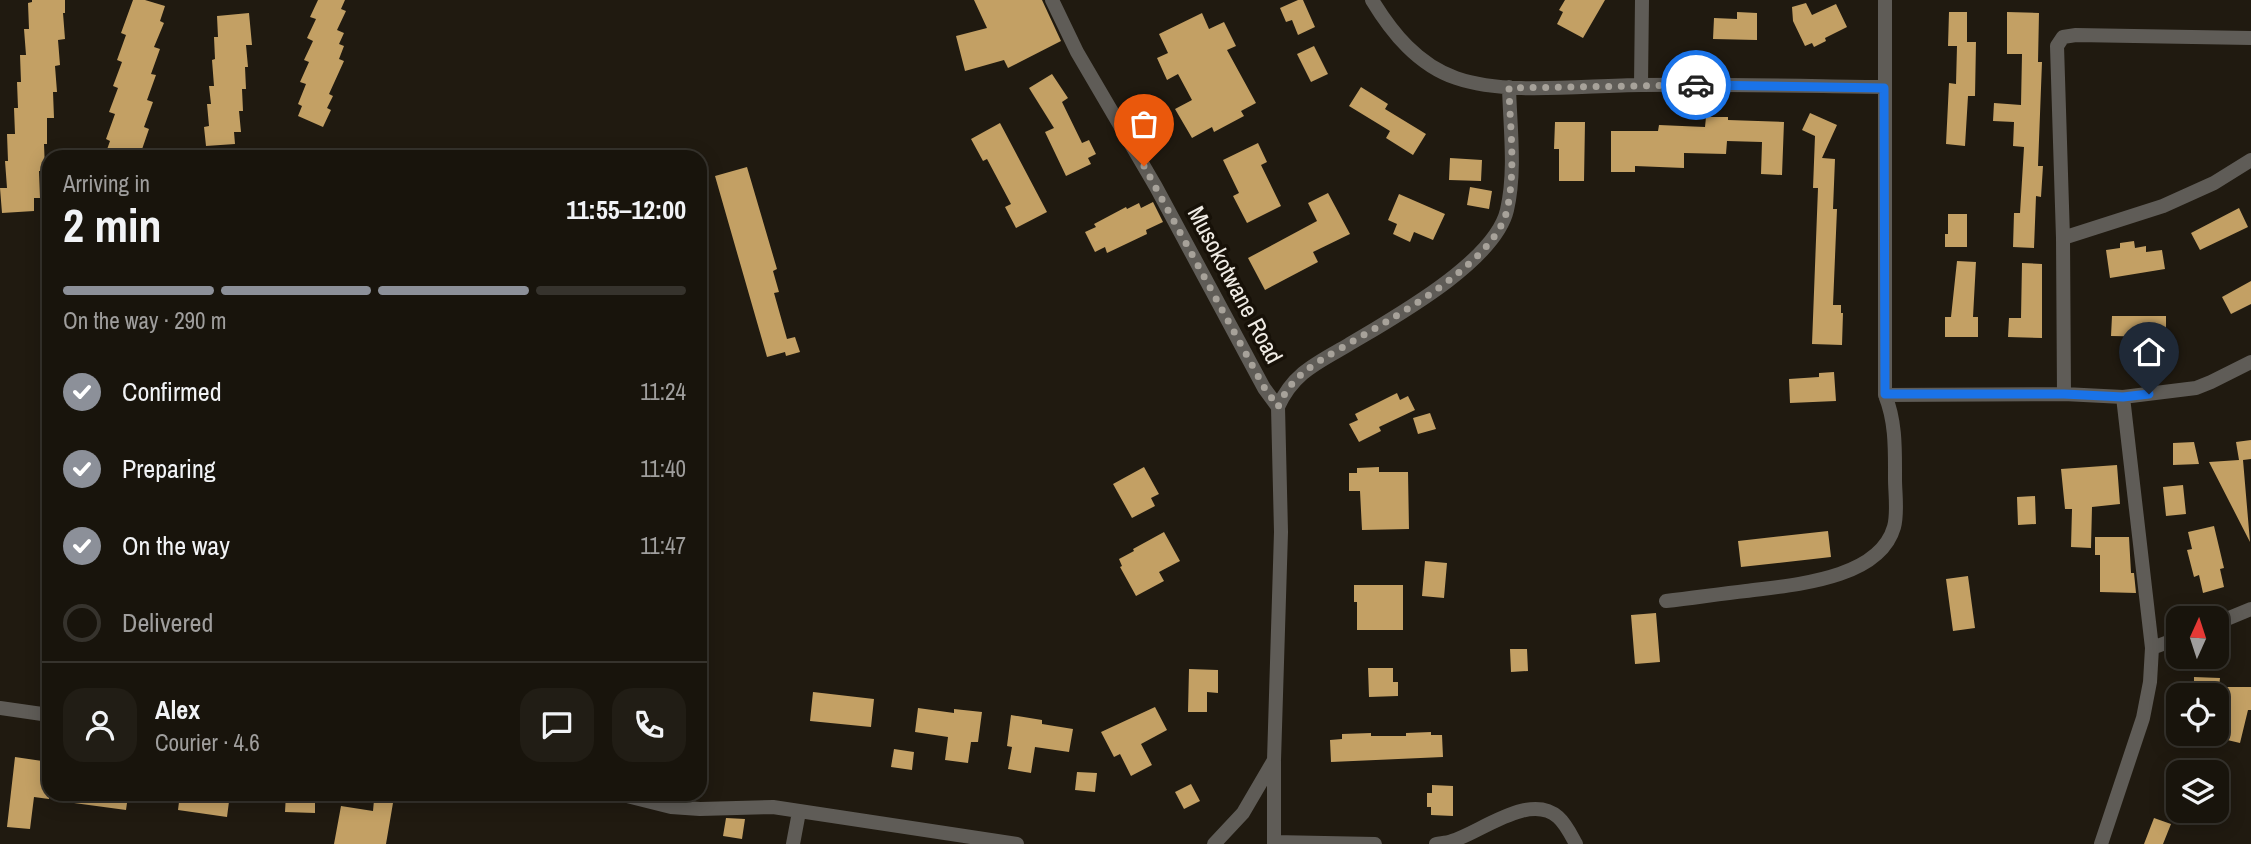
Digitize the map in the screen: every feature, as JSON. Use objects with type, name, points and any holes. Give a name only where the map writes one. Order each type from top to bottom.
[{"type":"street","name":"Musokotwane Road","points":[[1052,0],[1077,52],[1156,187],[1258,377],[1278,407]]},
{"type":"street","points":[[1373,0],[1390,28],[1408,48],[1431,65],[1454,77],[1479,84],[1509,88],[1641,85],[1884,88]]},
{"type":"street","points":[[1641,85],[1642,0]]},
{"type":"street","points":[[1666,601],[1810,583],[1839,574],[1864,562],[1883,548],[1895,526],[1894,429],[1885,394],[1885,0]]},
{"type":"street","points":[[2064,394],[2063,238],[2057,47],[2063,37],[2089,35],[2251,38]]},
{"type":"street","points":[[1375,844],[1274,843],[1281,532],[1278,407],[1286,389],[1303,373],[1419,302],[1450,278],[1497,234],[1506,213],[1511,188],[1509,88]]},
{"type":"street","points":[[2063,238],[2163,206],[2214,183],[2251,160]]},
{"type":"street","points":[[1885,394],[2064,394],[2123,397],[2196,388],[2251,362]]},
{"type":"street","points":[[2101,844],[2143,718],[2150,682],[2152,649],[2123,397]]},
{"type":"street","points":[[2230,618],[2251,609]]},
{"type":"street","points":[[2152,649],[2166,643]]},
{"type":"street","points":[[0,708],[42,714]]},
{"type":"street","points":[[1214,844],[1243,813],[1275,760]]},
{"type":"street","points":[[647,801],[671,807],[700,809],[773,807],[1017,844]]},
{"type":"street","points":[[1436,844],[1453,841],[1534,808],[1546,809],[1556,815],[1576,844]]},
{"type":"street","points":[[793,844],[799,812]]},
{"type":"building","points":[[65,0],[65,39],[58,40],[60,65],[55,66],[57,92],[53,92],[54,118],[47,118],[47,144],[44,144],[44,150],[42,150],[42,171],[39,171],[40,198],[34,198],[34,211],[2,213],[0,188],[7,188],[7,134],[15,134],[17,82],[21,82],[20,55],[26,55],[24,29],[29,29],[28,3]]},
{"type":"building","points":[[133,0],[145,0],[165,6],[160,21],[164,23],[154,47],[160,49],[151,74],[156,75],[147,100],[153,102],[144,127],[149,129],[142,150],[107,150],[110,141],[106,139],[115,114],[109,112],[118,88],[113,86],[122,62],[117,60],[126,35],[121,33]]},
{"type":"building","points":[[318,0],[345,0],[341,9],[346,11],[337,30],[344,33],[339,44],[344,46],[339,59],[344,61],[329,94],[333,96],[327,108],[331,110],[323,127],[298,116],[302,106],[298,104],[306,84],[300,82],[309,62],[304,60],[313,41],[307,38],[316,19],[310,17]]},
{"type":"building","points":[[974,0],[1042,0],[1061,41],[1008,68],[1004,60],[965,71],[956,36],[987,28]]},
{"type":"building","points":[[1303,0],[1315,27],[1298,35],[1292,20],[1286,22],[1280,8]]},
{"type":"building","points":[[1565,0],[1605,0],[1583,38],[1557,24],[1563,12],[1559,10]]},
{"type":"building","points":[[1806,3],[1812,15],[1836,4],[1847,27],[1814,47],[1812,43],[1805,46],[1793,21],[1792,7]]},
{"type":"building","points":[[1737,12],[1757,13],[1757,40],[1713,39],[1714,18],[1737,19]]},
{"type":"building","points":[[1949,12],[1967,12],[1967,42],[1976,42],[1975,96],[1968,96],[1965,146],[1946,144],[1949,83],[1956,84],[1957,46],[1948,46]]},
{"type":"building","points":[[2007,12],[2039,13],[2038,62],[2042,62],[2038,166],[2043,166],[2041,197],[2036,196],[2034,248],[2013,247],[2014,213],[2020,213],[2024,147],[2013,146],[2014,122],[1993,121],[1994,103],[2021,105],[2022,54],[2007,54]]},
{"type":"building","points":[[249,13],[252,45],[246,45],[248,67],[245,67],[246,89],[242,89],[243,111],[239,111],[241,132],[234,132],[235,144],[206,146],[204,127],[209,126],[209,86],[214,86],[212,60],[215,59],[214,37],[218,37],[217,16]]},
{"type":"building","points":[[1202,13],[1209,29],[1224,22],[1236,46],[1227,50],[1256,103],[1241,111],[1244,116],[1214,132],[1212,127],[1192,138],[1175,109],[1192,100],[1178,74],[1167,80],[1157,58],[1168,53],[1159,34]]},
{"type":"building","points":[[1314,46],[1328,74],[1311,82],[1297,54]]},
{"type":"building","points":[[1052,74],[1068,98],[1062,102],[1082,143],[1089,140],[1096,154],[1088,158],[1091,164],[1066,176],[1045,132],[1054,128],[1029,88]]},
{"type":"building","points":[[1361,87],[1388,104],[1385,109],[1426,134],[1413,155],[1386,138],[1390,131],[1349,106]]},
{"type":"building","points":[[1810,113],[1837,125],[1822,158],[1835,159],[1833,209],[1837,209],[1833,305],[1841,305],[1843,313],[1842,345],[1812,344],[1818,188],[1813,188],[1815,136],[1802,130]]},
{"type":"building","points":[[1706,117],[1784,122],[1782,175],[1761,174],[1762,142],[1727,141],[1726,154],[1684,153],[1684,168],[1635,166],[1635,172],[1611,172],[1611,131],[1658,131],[1659,125],[1705,127]]},
{"type":"building","points":[[1555,122],[1585,122],[1584,181],[1559,181],[1559,149],[1554,149]]},
{"type":"building","points":[[1000,123],[1047,212],[1016,228],[1005,207],[1011,204],[987,159],[983,161],[971,139]]},
{"type":"building","points":[[1258,143],[1267,162],[1261,165],[1281,206],[1247,223],[1233,196],[1239,193],[1223,160]]},
{"type":"building","points":[[1450,158],[1482,160],[1481,181],[1449,180]]},
{"type":"building","points":[[747,167],[777,269],[773,271],[779,292],[774,293],[787,339],[795,337],[800,352],[786,356],[785,352],[767,357],[715,176]]},
{"type":"building","points":[[1470,187],[1492,191],[1489,209],[1467,205]]},
{"type":"building","points":[[1328,193],[1350,234],[1313,252],[1318,262],[1265,290],[1248,258],[1317,221],[1308,203]]},
{"type":"building","points":[[1399,194],[1445,214],[1433,240],[1414,232],[1410,242],[1393,234],[1397,224],[1388,220]]},
{"type":"building","points":[[1153,202],[1163,222],[1146,230],[1147,234],[1107,253],[1105,247],[1095,252],[1085,232],[1096,227],[1094,224],[1126,207],[1127,209],[1139,203],[1141,208]]},
{"type":"building","points":[[2239,208],[2248,227],[2200,250],[2191,233]]},
{"type":"building","points":[[1948,214],[1967,214],[1967,247],[1945,247]]},
{"type":"building","points":[[2134,241],[2135,248],[2146,246],[2146,252],[2162,250],[2165,269],[2110,278],[2106,250],[2120,248],[2120,243]]},
{"type":"building","points":[[1957,261],[1976,262],[1973,317],[1978,317],[1978,337],[1945,337],[1945,317],[1951,317]]},
{"type":"building","points":[[2022,263],[2042,264],[2042,338],[2008,337],[2009,318],[2021,318]]},
{"type":"building","points":[[2251,281],[2251,304],[2231,314],[2222,297]]},
{"type":"building","points":[[2112,316],[2166,316],[2166,337],[2111,336]]},
{"type":"building","points":[[1834,372],[1836,401],[1790,403],[1789,379],[1819,377],[1819,373]]},
{"type":"building","points":[[1397,393],[1400,400],[1408,396],[1415,410],[1379,427],[1381,431],[1359,442],[1349,424],[1358,420],[1355,414]]},
{"type":"building","points":[[1430,413],[1436,429],[1418,434],[1413,418]]},
{"type":"building","points":[[2251,440],[2251,459],[2243,460],[2250,542],[2209,462],[2239,460],[2236,442]]},
{"type":"building","points":[[2194,442],[2199,464],[2173,465],[2173,443]]},
{"type":"building","points":[[2117,465],[2120,504],[2092,507],[2091,548],[2071,547],[2072,509],[2065,509],[2061,469]]},
{"type":"building","points":[[1144,467],[1159,494],[1151,498],[1155,506],[1132,518],[1113,484]]},
{"type":"building","points":[[1379,467],[1379,472],[1408,472],[1409,529],[1362,530],[1360,491],[1349,491],[1349,473],[1357,473],[1357,468]]},
{"type":"building","points":[[2183,485],[2186,514],[2166,516],[2163,487]]},
{"type":"building","points":[[2035,496],[2036,524],[2018,525],[2017,497]]},
{"type":"building","points":[[2214,526],[2224,568],[2220,569],[2224,587],[2203,593],[2199,575],[2194,577],[2187,550],[2192,549],[2188,532]]},
{"type":"building","points":[[1828,531],[1831,557],[1741,567],[1738,541]]},
{"type":"building","points":[[1164,532],[1180,561],[1159,572],[1164,581],[1136,596],[1120,567],[1122,566],[1119,559]]},
{"type":"building","points":[[2095,537],[2129,537],[2131,573],[2134,573],[2136,593],[2100,592],[2100,555],[2095,555]]},
{"type":"building","points":[[1425,561],[1447,563],[1444,598],[1422,596]]},
{"type":"building","points":[[1968,576],[1975,628],[1953,631],[1946,579]]},
{"type":"building","points":[[1354,585],[1403,585],[1403,630],[1357,630]]},
{"type":"building","points":[[1656,613],[1660,662],[1635,664],[1631,615]]},
{"type":"building","points":[[1510,649],[1527,649],[1528,671],[1511,672]]},
{"type":"building","points":[[1368,668],[1393,668],[1393,682],[1398,682],[1398,696],[1369,697]]},
{"type":"building","points":[[1189,669],[1218,670],[1218,693],[1207,692],[1207,712],[1188,712]]},
{"type":"building","points":[[2194,677],[2220,678],[2219,683],[2194,683]]},
{"type":"building","points":[[2229,687],[2251,687],[2251,710],[2248,710],[2240,743],[2229,740]]},
{"type":"building","points":[[813,692],[874,699],[871,727],[810,721]]},
{"type":"building","points":[[1155,707],[1167,730],[1141,744],[1152,765],[1131,776],[1120,754],[1114,757],[1101,732]]},
{"type":"building","points":[[918,708],[954,713],[954,709],[982,712],[978,742],[971,742],[968,763],[945,760],[948,737],[915,732]]},
{"type":"building","points":[[1011,715],[1073,729],[1069,752],[1035,747],[1031,773],[1008,769],[1012,747],[1007,746]]},
{"type":"building","points":[[1431,732],[1431,735],[1442,735],[1443,757],[1331,762],[1330,740],[1342,739],[1342,734],[1406,736],[1406,733]]},
{"type":"building","points":[[894,749],[914,752],[912,770],[891,767]]},
{"type":"building","points":[[15,757],[42,761],[42,798],[34,797],[30,829],[7,827]]},
{"type":"building","points":[[1077,772],[1097,773],[1095,792],[1075,790]]},
{"type":"building","points":[[1191,784],[1200,801],[1184,809],[1175,792]]},
{"type":"building","points":[[1432,785],[1453,786],[1453,816],[1431,815],[1431,807],[1427,807],[1427,793],[1432,793]]},
{"type":"building","points":[[74,801],[127,801],[126,810]]},
{"type":"building","points":[[179,801],[229,801],[227,817],[178,810]]},
{"type":"building","points":[[286,801],[315,801],[315,813],[285,812]]},
{"type":"building","points":[[374,801],[393,803],[386,844],[334,844],[341,806],[373,811]]},
{"type":"building","points":[[726,818],[745,819],[742,839],[723,836]]},
{"type":"building","points":[[2154,818],[2171,824],[2163,844],[2144,844]]},
{"type":"way so far","points":[[1144,166],[1242,348],[1278,407],[1286,389],[1303,373],[1419,302],[1478,254],[1497,234],[1506,213],[1511,188],[1509,88],[1696,85]]},
{"type":"route","points":[[1696,85],[1884,88],[1885,394],[2064,394],[2123,397],[2149,394]]}]
